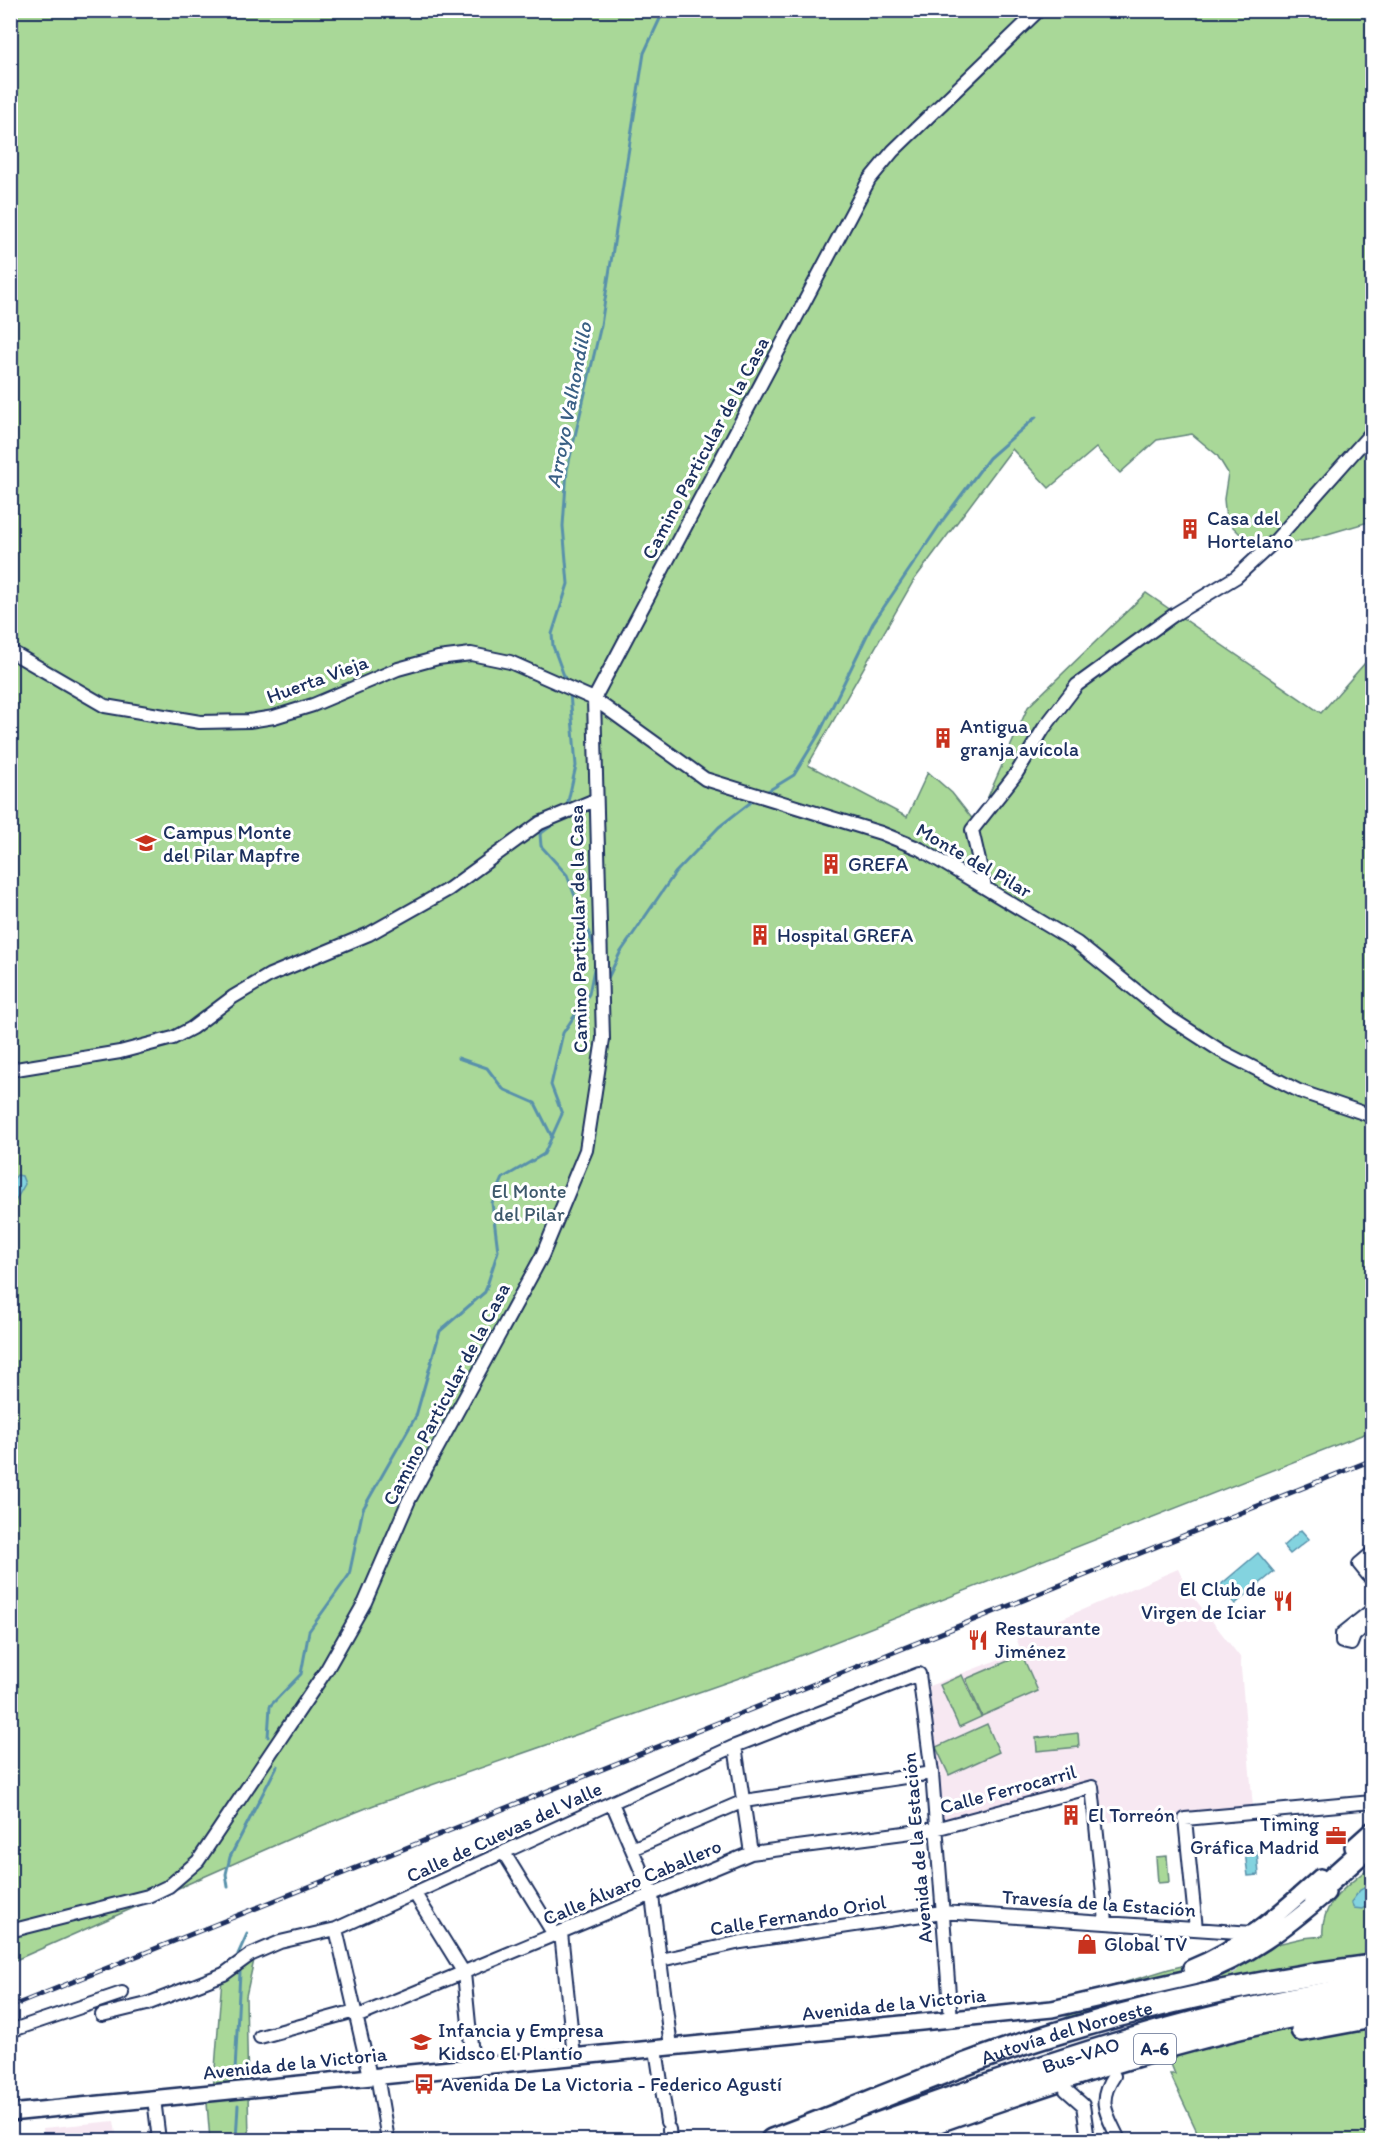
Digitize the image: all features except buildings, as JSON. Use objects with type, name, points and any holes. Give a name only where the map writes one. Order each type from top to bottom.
[{"type":"highway","points":[[1314,1895],[1372,1843]]},
{"type":"highway","points":[[1316,1973],[1372,1958]]},
{"type":"highway","name":"Autovía del Noroeste","points":[[772,2140],[1059,2032],[1166,2002],[1316,1973],[1372,1966]]},
{"type":"highway","name":"Bus-VAO","points":[[834,2140],[1076,2056],[1183,2024],[1258,2006],[1372,1986]]},
{"type":"highway","name":"Autovía del Noroeste","points":[[885,2140],[1082,2071],[1185,2040],[1372,2002]]},
{"type":"highway","points":[[943,2120],[952,2124],[1114,2076],[1254,2039],[1372,2017]]},
{"type":"highway","points":[[809,2140],[972,2078],[1120,2030]]},
{"type":"street","name":"Camino Particular de la Casa","points":[[10,1931],[148,1896],[169,1886],[198,1861],[327,1668],[365,1602],[409,1500],[542,1256],[586,1150],[603,1039],[602,910],[595,800],[594,699],[869,180],[893,151],[1039,10]]},
{"type":"street","points":[[985,887],[972,830],[1016,774],[1061,702],[1077,685],[1161,624],[1236,577],[1275,540],[1372,432]]},
{"type":"street","name":"Huerta Vieja","points":[[10,651],[105,706],[200,722],[249,721],[274,717],[313,705],[398,669],[438,658],[471,654],[510,662],[539,673]]},
{"type":"street","name":"Monte del Pilar","points":[[539,673],[594,699],[705,779],[881,833],[920,849],[1077,943],[1170,1018],[1221,1051],[1299,1091],[1372,1116]]},
{"type":"street","points":[[10,1070],[120,1052],[173,1038],[192,1028],[233,997],[270,975],[369,934],[442,894],[540,823],[595,800]]},
{"type":"street","points":[[1372,1553],[1359,1564],[1372,1580]]},
{"type":"street","points":[[1372,1610],[1342,1634],[1342,1642],[1352,1644],[1354,1636],[1372,1619]]},
{"type":"street","name":"Calle de Cuevas del Valle","points":[[102,2014],[147,2004],[224,1974],[250,1955],[280,1942],[336,1929],[735,1746],[919,1674]]},
{"type":"street","name":"Avenida de la Estación","points":[[919,1674],[932,1773],[934,1829],[951,2020]]},
{"type":"street","points":[[735,1746],[752,1853]]},
{"type":"street","points":[[632,1849],[744,1801],[932,1773]]},
{"type":"street","name":"Calle Ferrocarril","points":[[934,1829],[1092,1787],[1106,1922]]},
{"type":"street","points":[[1196,1929],[1185,1819],[1372,1802]]},
{"type":"street","points":[[612,1803],[652,1896],[661,1960],[668,2131]]},
{"type":"street","name":"Calle Álvaro Caballero","points":[[260,2037],[356,2014],[558,1935],[752,1853],[934,1829]]},
{"type":"street","points":[[1215,1964],[1278,1914],[1372,1830]]},
{"type":"street","points":[[504,1853],[558,1935],[574,2056]]},
{"type":"street","points":[[1215,1964],[1276,1936],[1372,1854]]},
{"type":"street","points":[[415,1894],[464,1973],[473,2065]]},
{"type":"street","name":"Travesía de la Estación","points":[[942,1912],[1253,1933]]},
{"type":"street","name":"Calle Fernando Oriol","points":[[661,1960],[741,1942],[942,1912]]},
{"type":"street","points":[[336,1929],[388,2140]]},
{"type":"street","name":"Avenida de la Victoria","points":[[10,2114],[473,2065],[1052,2009],[1135,1990],[1215,1964]]},
{"type":"street","points":[[10,2031],[122,1993]]},
{"type":"street","points":[[1114,2076],[1104,2091],[1104,2108],[1119,2140]]},
{"type":"street","points":[[1066,2090],[1081,2102],[1085,2111],[1088,2140]]},
{"type":"street","points":[[154,2099],[159,2140]]},
{"type":"shaded area","points":[[1178,1569],[1188,1590],[1240,1657],[1253,1807],[1102,1823],[1097,1779],[943,1818],[929,1686],[1021,1651],[1016,1638]]},
{"type":"shaded area","points":[[114,2121],[117,2140],[44,2140],[43,2128]]},
{"type":"green space","name":"El Monte del Pilar","points":[[11,11],[1372,11],[1372,521],[1307,540],[1254,548],[1226,520],[1224,499],[1228,473],[1217,455],[1192,434],[1157,440],[1120,473],[1096,448],[1049,488],[1012,449],[914,580],[808,765],[907,817],[928,772],[952,793],[974,821],[983,808],[1028,707],[1146,593],[1321,713],[1372,655],[1372,1431],[771,1667],[374,1805],[296,1836],[11,1962]]},
{"type":"green space","points":[[1022,1655],[1038,1691],[982,1716],[966,1679]]},
{"type":"green space","points":[[962,1675],[981,1717],[959,1727],[940,1685]]},
{"type":"green space","points":[[987,1724],[999,1752],[949,1775],[936,1747]]},
{"type":"green space","points":[[1078,1733],[1079,1747],[1037,1751],[1036,1738]]},
{"type":"green space","points":[[1167,1856],[1169,1882],[1158,1883],[1156,1857]]},
{"type":"green space","points":[[1372,1865],[1372,2140],[1201,2140],[1170,2074],[1175,2074],[1158,2032],[1034,2010],[1169,1969],[1303,1938],[1323,1936],[1326,1913],[1337,1895]]},
{"type":"green space","points":[[254,1960],[246,1996],[249,2140],[210,2140],[207,2103],[214,2081],[222,1978]]},
{"type":"water","points":[[17,1175],[22,1176],[25,1184],[13,1205],[11,1204],[11,1182]]},
{"type":"water","points":[[1301,1530],[1309,1539],[1290,1554],[1283,1546]]},
{"type":"water","points":[[1258,1553],[1274,1572],[1235,1604],[1219,1586]]},
{"type":"water","points":[[1257,1851],[1259,1875],[1248,1876],[1245,1852]]},
{"type":"water","points":[[1372,1884],[1372,1902],[1362,1909],[1354,1908],[1351,1902],[1360,1890]]},
{"type":"waterway","name":"Arroyo Valhondillo","points":[[567,684],[553,646],[552,634],[568,584],[563,526],[567,470],[601,325],[644,53],[664,10]]},
{"type":"waterway","points":[[763,794],[794,775],[819,734],[873,623],[945,517],[989,458],[1036,417]]},
{"type":"waterway","name":"Arroyo Valhondillo","points":[[567,806],[576,766],[570,693]]},
{"type":"waterway","points":[[607,980],[620,953],[675,873],[719,827],[755,799]]},
{"type":"waterway","name":"Arroyo Valhondillo","points":[[562,818],[540,834],[541,846],[567,875],[595,949]]},
{"type":"waterway","name":"Arroyo Valhondillo","points":[[268,1737],[270,1706],[301,1674],[309,1631],[349,1575],[363,1509],[416,1416],[440,1331],[485,1292],[498,1251],[492,1203],[503,1178],[544,1154],[562,1114],[551,1085],[563,1033],[589,994],[595,964]]},
{"type":"waterway","points":[[458,1058],[487,1068],[503,1089],[535,1103],[552,1137]]},
{"type":"waterway","name":"Arroyo Valhondillo","points":[[228,1887],[226,1874],[230,1857],[277,1766]]},
{"type":"waterway","name":"Arroyo Valhondillo","points":[[238,1954],[247,1934]]},
{"type":"waterway","name":"Arroyo Valhondillo","points":[[235,2071],[240,1972]]},
{"type":"waterway","name":"Arroyo Valhondillo","points":[[236,2140],[238,2105]]},
{"type":"tunnel","points":[[1120,2030],[1162,2011],[1232,1962]]},
{"type":"railway","points":[[10,2007],[1372,1460]]},
{"type":"place","name":"Casa del Hortelano","points":[[1190,529]]},
{"type":"place","name":"Antigua granja avícola","points":[[943,738]]},
{"type":"place","name":"Campus Monte del Pilar Mapfre","points":[[146,843]]},
{"type":"place","name":"GREFA","points":[[831,864]]},
{"type":"place","name":"Hospital GREFA","points":[[760,935]]},
{"type":"place","name":"El Club de Virgen de Iciar","points":[[1283,1601]]},
{"type":"place","name":"Restaurante Jiménez","points":[[978,1640]]},
{"type":"place","name":"El Torreón","points":[[1071,1815]]},
{"type":"place","name":"Timing Gráfica Madrid","points":[[1336,1836]]},
{"type":"place","name":"Global TV","points":[[1087,1944]]},
{"type":"place","name":"Infancia y Empresa Kidsco El Plantío","points":[[421,2042]]},
{"type":"place","name":"Avenida De La Victoria - Federico Agustí","points":[[424,2084]]}]
